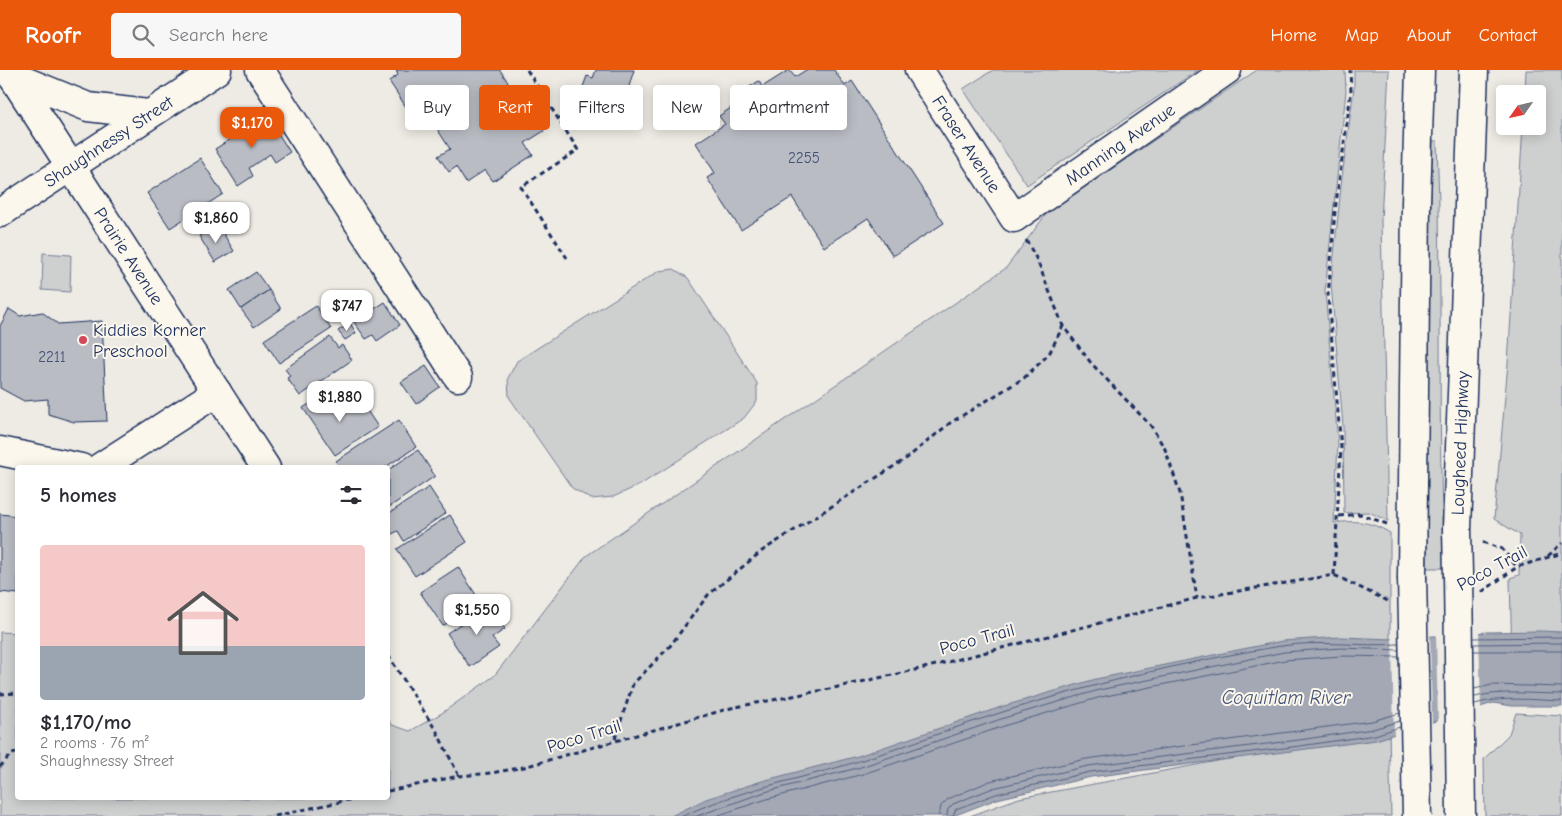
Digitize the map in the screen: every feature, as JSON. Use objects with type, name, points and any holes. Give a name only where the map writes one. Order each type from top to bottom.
[{"type":"main road","name":"Shaughnessy Street","points":[[0,213],[217,70]]},
{"type":"main road","points":[[260,70],[458,377]]},
{"type":"main road","name":"Fraser Avenue","points":[[919,70],[1014,218]]},
{"type":"main road","name":"Manning Avenue","points":[[1014,218],[1227,70]]},
{"type":"main road","points":[[1417,816],[1412,577],[1416,203],[1420,70]]},
{"type":"main road","name":"Lougheed Highway","points":[[1461,816],[1457,529],[1474,70]]},
{"type":"main road","points":[[10,73],[88,107],[148,114]]},
{"type":"main road","name":"Prairie Avenue","points":[[10,73],[264,465]]},
{"type":"main road","points":[[103,465],[217,392]]},
{"type":"main road","points":[[0,451],[67,465]]},
{"type":"path","points":[[527,70],[578,150],[521,187],[566,258]]},
{"type":"path","points":[[1350,70],[1351,92],[1333,230],[1328,296],[1341,448],[1339,516],[1334,575],[1393,603]]},
{"type":"path","points":[[1014,218],[1037,260],[1063,326],[1091,363],[1151,426],[1165,449],[1180,493],[1197,598]]},
{"type":"path","points":[[615,740],[633,684],[670,646],[708,595],[762,552],[907,458],[950,422],[1024,378],[1049,354],[1063,326]]},
{"type":"path","points":[[1339,516],[1360,514],[1392,526]]},
{"type":"path","points":[[1478,541],[1491,543],[1502,549],[1517,566]]},
{"type":"path","points":[[1547,556],[1562,543]]},
{"type":"path","name":"Poco Trail","points":[[1481,592],[1493,586],[1517,566],[1562,553]]},
{"type":"path","name":"Poco Trail","points":[[390,791],[436,780],[524,767],[584,752],[615,740],[731,708],[924,668],[1197,598],[1334,575]]},
{"type":"path","points":[[390,657],[437,732],[460,776]]},
{"type":"path","points":[[0,694],[15,694]]},
{"type":"path","points":[[0,767],[10,755],[15,753]]},
{"type":"path","points":[[275,816],[348,800]]},
{"type":"shaded area","points":[[993,70],[1198,70],[1027,185],[963,89]]},
{"type":"shaded area","points":[[1257,70],[1345,70],[1346,91],[1325,291],[1338,444],[1334,523],[1362,522],[1390,533],[1390,648],[720,816],[0,816],[0,632],[15,633],[15,800],[390,800],[390,722],[392,725],[410,731],[442,713],[494,676],[586,556],[1006,268],[1047,213]]},
{"type":"shaded area","points":[[1354,70],[1389,70],[1381,221],[1388,521],[1369,512],[1344,513],[1343,426],[1331,284],[1342,177],[1354,88]]},
{"type":"shaded area","points":[[1526,70],[1562,70],[1562,656],[1512,659],[1510,578],[1519,575],[1520,535],[1494,519],[1508,363],[1522,135],[1546,135],[1546,85],[1525,85]]},
{"type":"shaded area","points":[[1433,141],[1437,141],[1439,194],[1441,461],[1444,568],[1427,568],[1427,323]]},
{"type":"shaded area","points":[[43,253],[71,255],[70,292],[42,290]]},
{"type":"shaded area","points":[[674,269],[688,278],[757,383],[757,401],[744,418],[640,485],[613,497],[591,499],[572,488],[509,397],[508,378],[517,361],[659,271]]},
{"type":"shaded area","points":[[1516,713],[1562,716],[1562,816],[1485,816],[1484,759],[1509,734]]},
{"type":"shaded area","points":[[1389,729],[1391,816],[970,816],[1019,798]]},
{"type":"water","name":"Coquitlam River","points":[[1487,632],[1562,632],[1562,706],[1512,706],[1493,703],[1376,740],[1091,777],[997,799],[953,816],[671,816],[706,799],[762,781],[858,756],[1004,706],[1096,679],[1282,641],[1341,637],[1393,639]]},
{"type":"pier","points":[[1479,630],[1481,710],[1438,722],[1436,633]]},
{"type":"pier","points":[[1430,634],[1432,724],[1394,737],[1392,636]]},
{"type":"building","points":[[396,70],[500,70],[510,85],[479,85],[479,130],[543,130],[525,143],[533,155],[493,181],[485,170],[466,183],[456,167],[449,172],[438,156],[450,149],[438,130],[469,130],[469,85],[405,85],[405,105],[389,81],[398,75]]},
{"type":"building","points":[[596,70],[634,70],[629,85],[584,85],[587,76],[593,78]]},
{"type":"building","points":[[789,70],[795,77],[806,70],[834,70],[844,85],[765,85]]},
{"type":"building","points":[[759,81],[761,85],[753,85]]},
{"type":"building","points":[[852,81],[944,223],[893,256],[868,218],[824,247],[792,197],[741,230],[707,178],[715,173],[696,143],[716,130],[720,130],[720,127],[725,124],[720,115],[730,109],[730,130],[847,130],[846,85]]},
{"type":"building","points":[[267,116],[290,152],[275,162],[270,154],[249,168],[253,176],[238,186],[215,149]]},
{"type":"building","points":[[200,158],[223,194],[170,228],[147,193]]},
{"type":"building","points":[[218,225],[234,251],[215,262],[199,236]]},
{"type":"building","points":[[256,272],[269,290],[241,309],[229,290]]},
{"type":"building","points":[[269,290],[281,309],[254,327],[241,309]]},
{"type":"building","points":[[385,302],[400,325],[377,341],[373,335],[366,339],[354,322]]},
{"type":"building","points":[[316,306],[331,329],[279,363],[264,340]]},
{"type":"building","points":[[9,309],[20,316],[42,312],[58,324],[102,321],[107,421],[74,422],[48,414],[48,399],[24,401],[0,388],[0,326]]},
{"type":"building","points":[[350,323],[356,333],[345,340],[338,331]]},
{"type":"building","points":[[330,337],[338,348],[342,345],[352,360],[300,396],[287,378],[290,376],[285,369]]},
{"type":"building","points":[[426,366],[440,387],[416,404],[401,382]]},
{"type":"building","points":[[326,393],[340,414],[360,400],[378,427],[335,455],[303,408]]},
{"type":"building","points":[[399,420],[416,447],[389,465],[338,465],[336,461]]},
{"type":"building","points":[[418,450],[435,476],[390,507],[390,469]]},
{"type":"building","points":[[429,487],[446,513],[404,541],[398,531],[392,534],[390,530],[390,513]]},
{"type":"building","points":[[0,514],[15,516],[15,594],[0,592]]},
{"type":"building","points":[[450,515],[467,542],[415,576],[397,549]]},
{"type":"building","points":[[458,567],[480,601],[443,626],[420,592]]},
{"type":"building","points":[[489,605],[505,629],[492,638],[499,647],[470,667],[447,633]]},
{"type":"place","name":"Kiddies Korner Preschool","points":[[83,340]]}]
